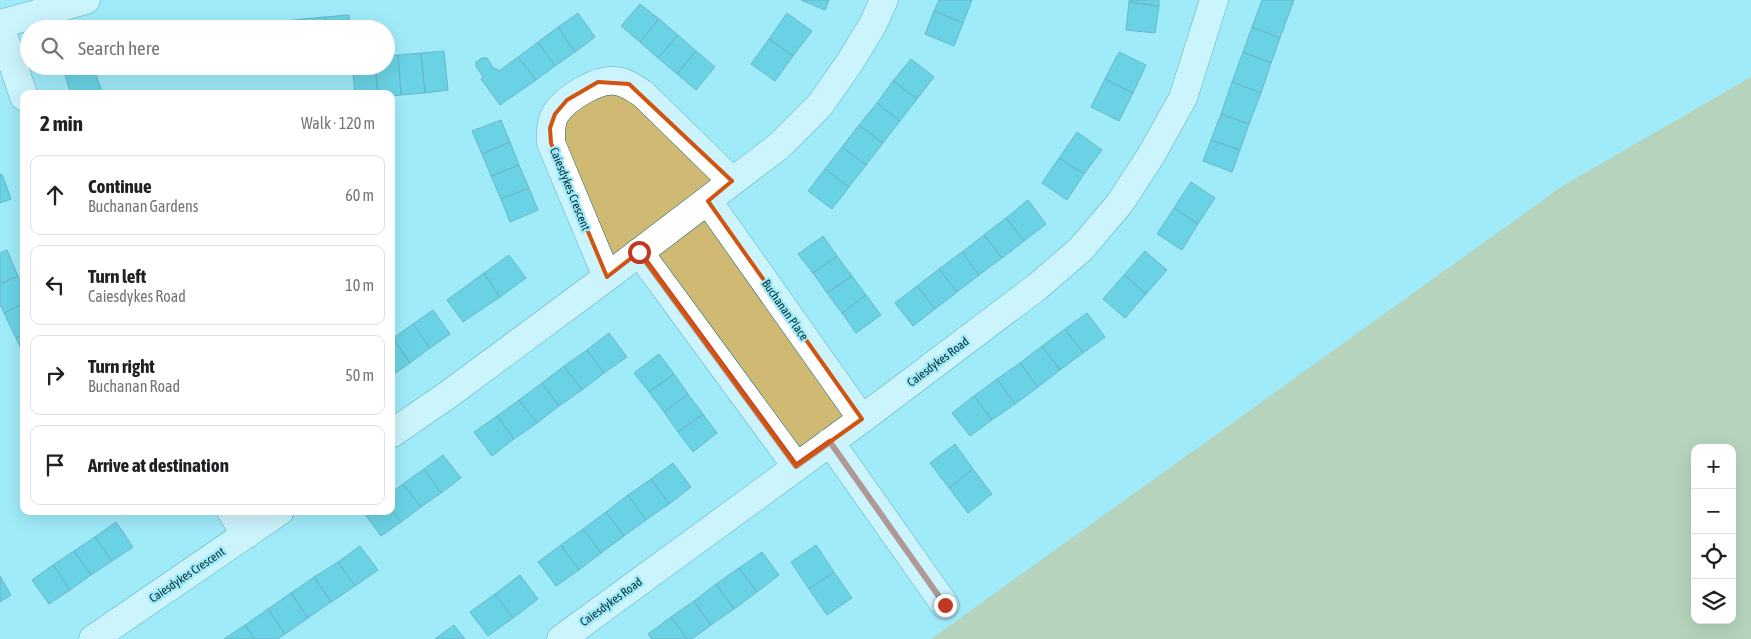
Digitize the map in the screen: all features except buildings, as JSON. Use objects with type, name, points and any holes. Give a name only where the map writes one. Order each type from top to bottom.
[{"type":"street","points":[[22,90],[0,25],[86,0]]},
{"type":"street","points":[[395,431],[449,394],[607,277],[779,146],[820,105],[872,26],[884,0]]},
{"type":"street","name":"Caiesdykes Road","points":[[561,639],[862,419],[1037,287],[1082,249],[1120,203],[1150,157],[1183,98],[1214,0]]},
{"type":"street","name":"Caiesdykes Crescent","points":[[607,277],[552,143],[550,128],[556,114],[567,100],[598,82],[614,80],[629,84],[643,94],[732,181]]},
{"type":"street","name":"Buchanan Place","points":[[708,201],[862,419]]},
{"type":"street","points":[[639,252],[796,466]]},
{"type":"street","points":[[830,442],[945,605]]},
{"type":"street","points":[[234,515],[246,535]]},
{"type":"street","name":"Caiesdykes Crescent","points":[[93,639],[274,515]]},
{"type":"highlighted area","points":[[598,82],[629,84],[732,181],[708,201],[862,419],[796,466],[639,252],[607,277],[551,143],[550,128],[555,114],[567,100]]},
{"type":"shaded area","points":[[1751,77],[1751,639],[931,639],[1564,185]]},
{"type":"shaded area","points":[[614,80],[732,181],[708,201],[862,419],[796,466],[639,252],[607,277],[555,114]]},
{"type":"route","points":[[639,252],[796,466],[830,442],[945,605]]}]
